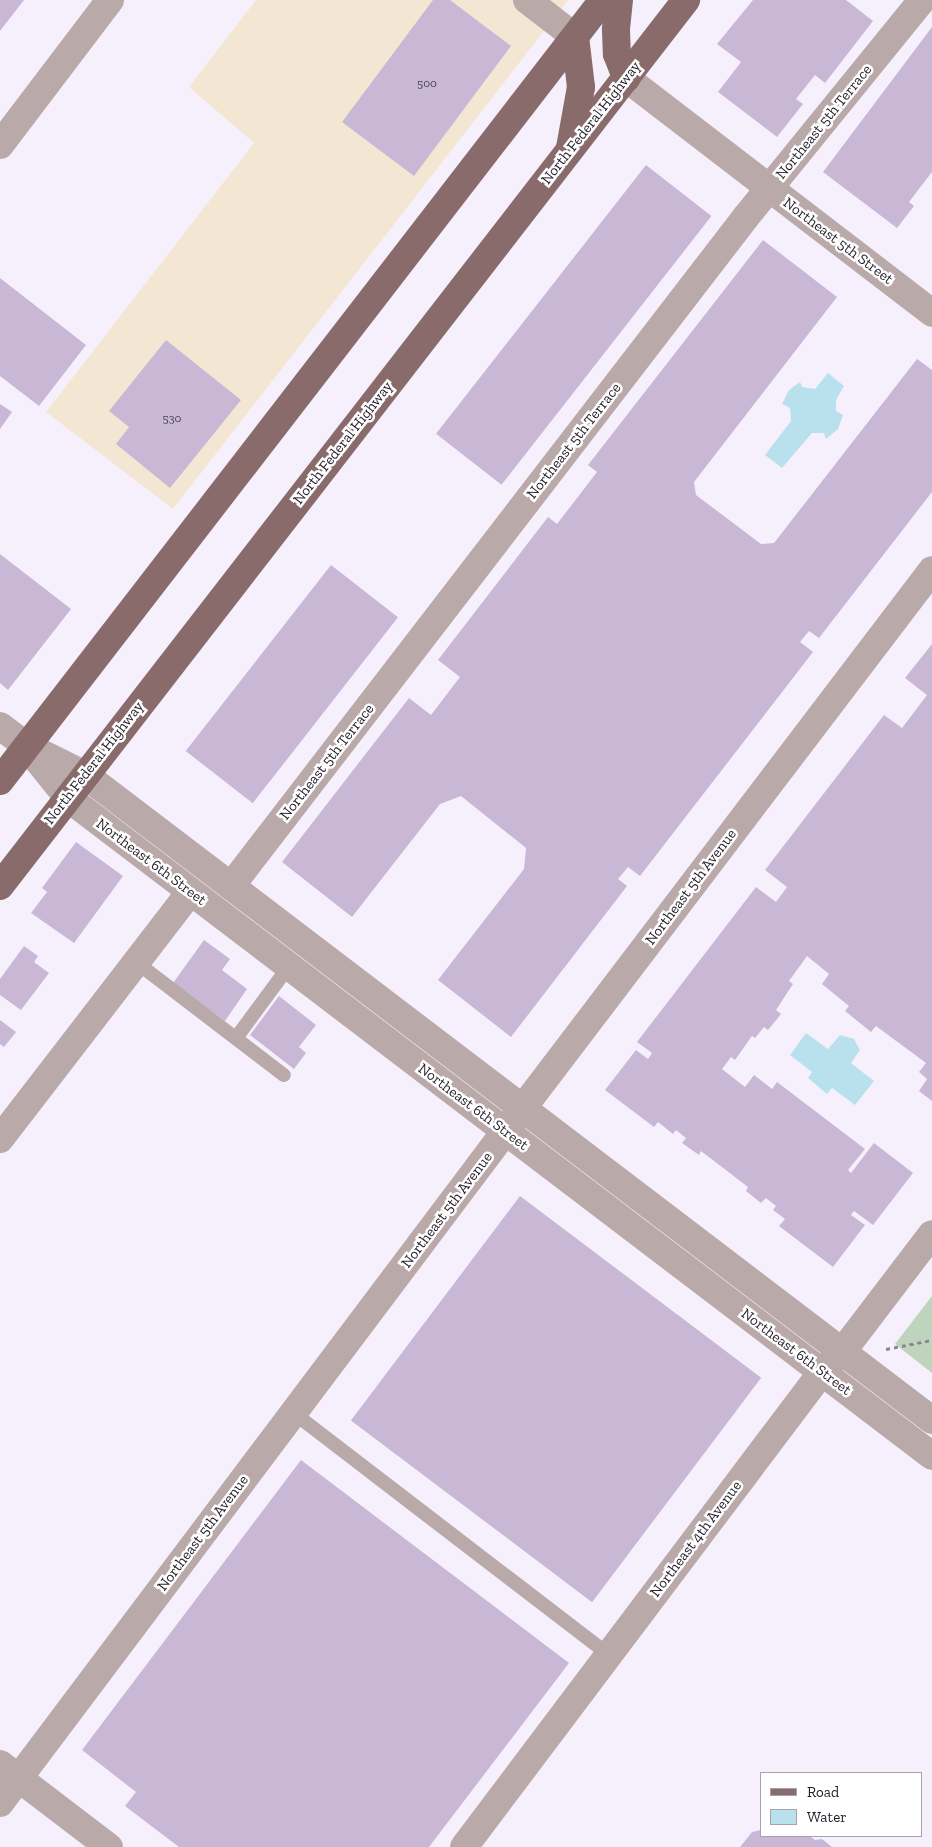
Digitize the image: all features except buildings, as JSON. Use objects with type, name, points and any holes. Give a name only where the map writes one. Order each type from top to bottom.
[{"type":"main road","points":[[0,781],[603,0]]},
{"type":"main road","points":[[619,0],[616,30],[617,54],[626,78]]},
{"type":"main road","name":"North Federal Highway","points":[[0,886],[686,0]]},
{"type":"main road","points":[[569,152],[581,87],[575,37]]},
{"type":"street","points":[[0,145],[110,0]]},
{"type":"street","points":[[527,0],[575,37]]},
{"type":"street","name":"Northeast 5th Terrace","points":[[231,886],[769,189],[922,0]]},
{"type":"street","name":"Northeast 5th Street","points":[[626,78],[932,312]]},
{"type":"street","name":"Northeast 5th Avenue","points":[[0,1803],[9,1772],[295,1414],[522,1108],[932,570]]},
{"type":"street","name":"Northeast 6th Street","points":[[0,726],[26,746],[85,775],[932,1420]]},
{"type":"street","name":"Northeast 6th Street","points":[[26,746],[68,798],[932,1456]]},
{"type":"street","points":[[0,1139],[190,892]]},
{"type":"street","name":"Northeast 4th Avenue","points":[[464,1847],[822,1372],[842,1352],[932,1234]]},
{"type":"street","points":[[9,1772],[109,1847]]},
{"type":"lane","points":[[136,962],[284,1075]]},
{"type":"lane","points":[[236,1038],[288,966]]},
{"type":"lane","points":[[295,1414],[609,1655]]},
{"type":"path","points":[[883,1350],[932,1340]]},
{"type":"shaded area","points":[[256,0],[568,0],[173,509],[46,412],[254,143],[189,87]]},
{"type":"green space","points":[[932,1296],[932,1373],[895,1344]]},
{"type":"water","points":[[828,373],[844,386],[836,400],[836,411],[843,415],[838,429],[826,439],[824,433],[812,433],[782,468],[765,455],[791,421],[790,408],[782,404],[789,390],[800,382],[802,387],[815,389]]},
{"type":"water","points":[[806,1033],[828,1049],[840,1035],[854,1039],[860,1050],[851,1063],[874,1081],[855,1105],[832,1088],[827,1094],[808,1078],[812,1072],[790,1055]]}]
